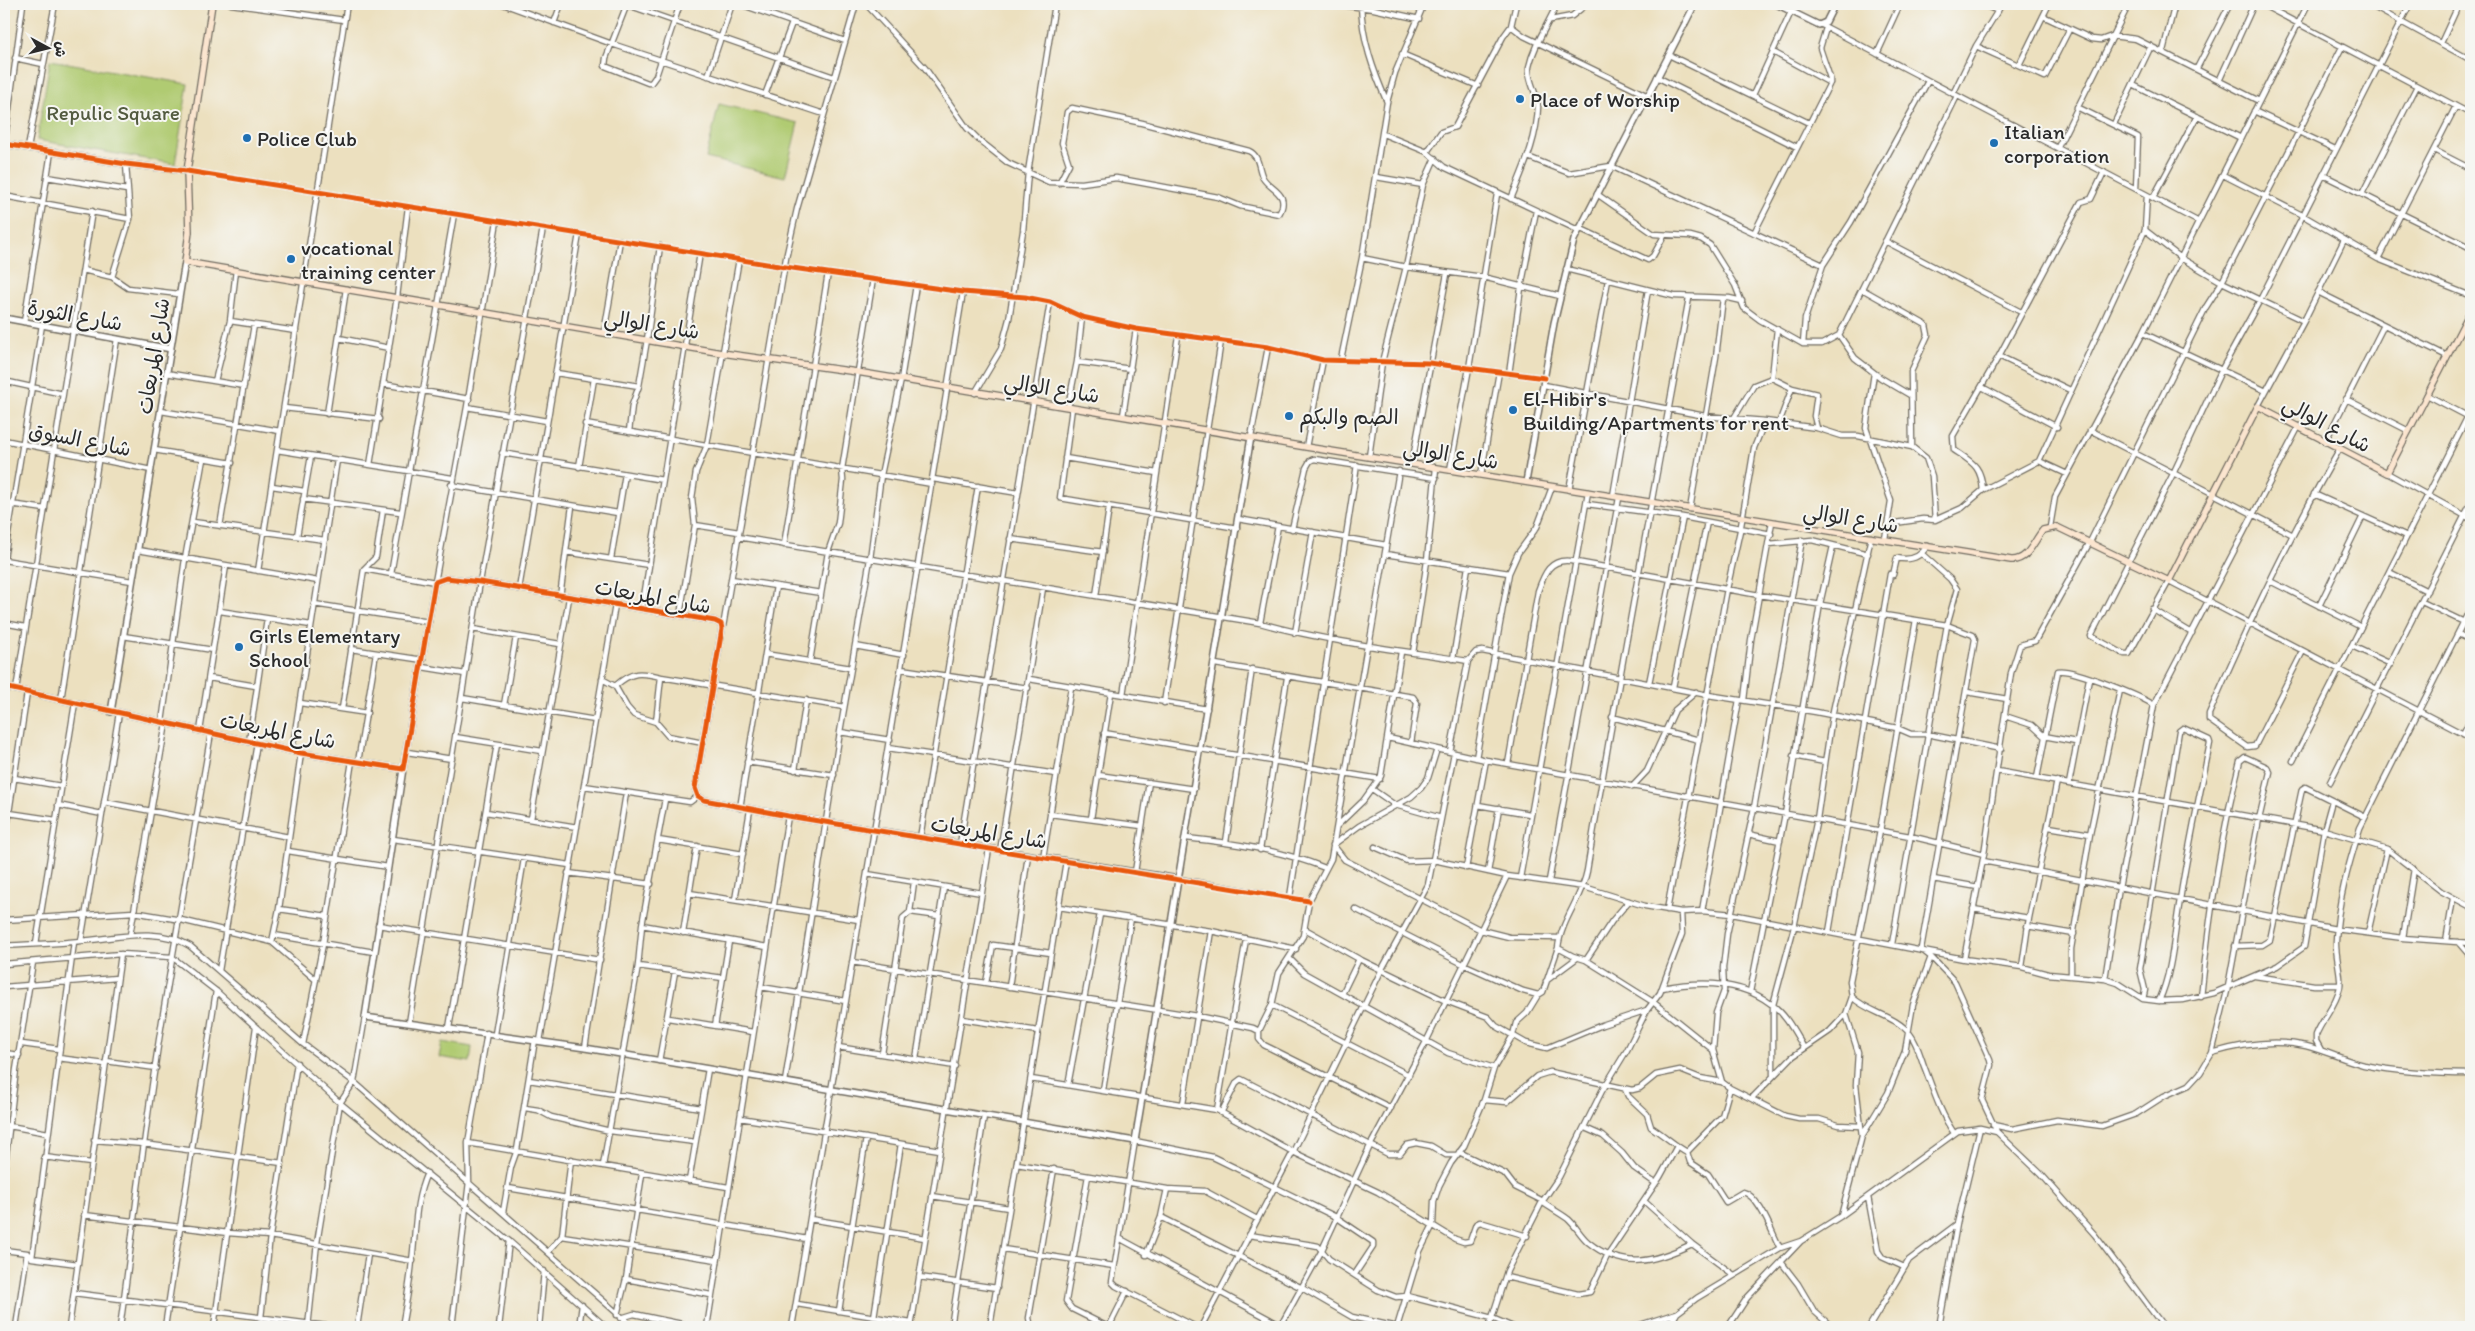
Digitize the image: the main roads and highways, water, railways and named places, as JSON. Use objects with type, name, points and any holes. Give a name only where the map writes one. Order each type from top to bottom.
[{"type":"main road","name":"شارع المربعات","points":[[185,262],[189,232],[186,171],[212,4]]},
{"type":"main road","name":"شارع الوالي","points":[[185,262],[722,353],[857,372],[975,393],[1369,456],[1412,464],[1436,473],[1450,470],[2015,560],[2025,556],[2039,535],[2050,527],[2060,528],[2168,581],[2258,406],[2299,426],[2339,450],[2387,473],[2447,356],[2468,322],[2471,310]]},
{"type":"place","name":"Place of Worship","points":[[1520,99]]},
{"type":"place","name":"Police Club","points":[[247,138]]},
{"type":"place","name":"Italian corporation","points":[[1994,143]]},
{"type":"place","name":"vocational training center","points":[[291,259]]},
{"type":"place","name":"El-Hibir's Building/Apartments for rent","points":[[1513,410]]},
{"type":"place","name":"الصم والبكم","points":[[1289,416]]},
{"type":"place","name":"Girls Elementary School","points":[[239,647]]},
{"type":"park label","name":"Repulic Square","points":[[113,112]]}]
